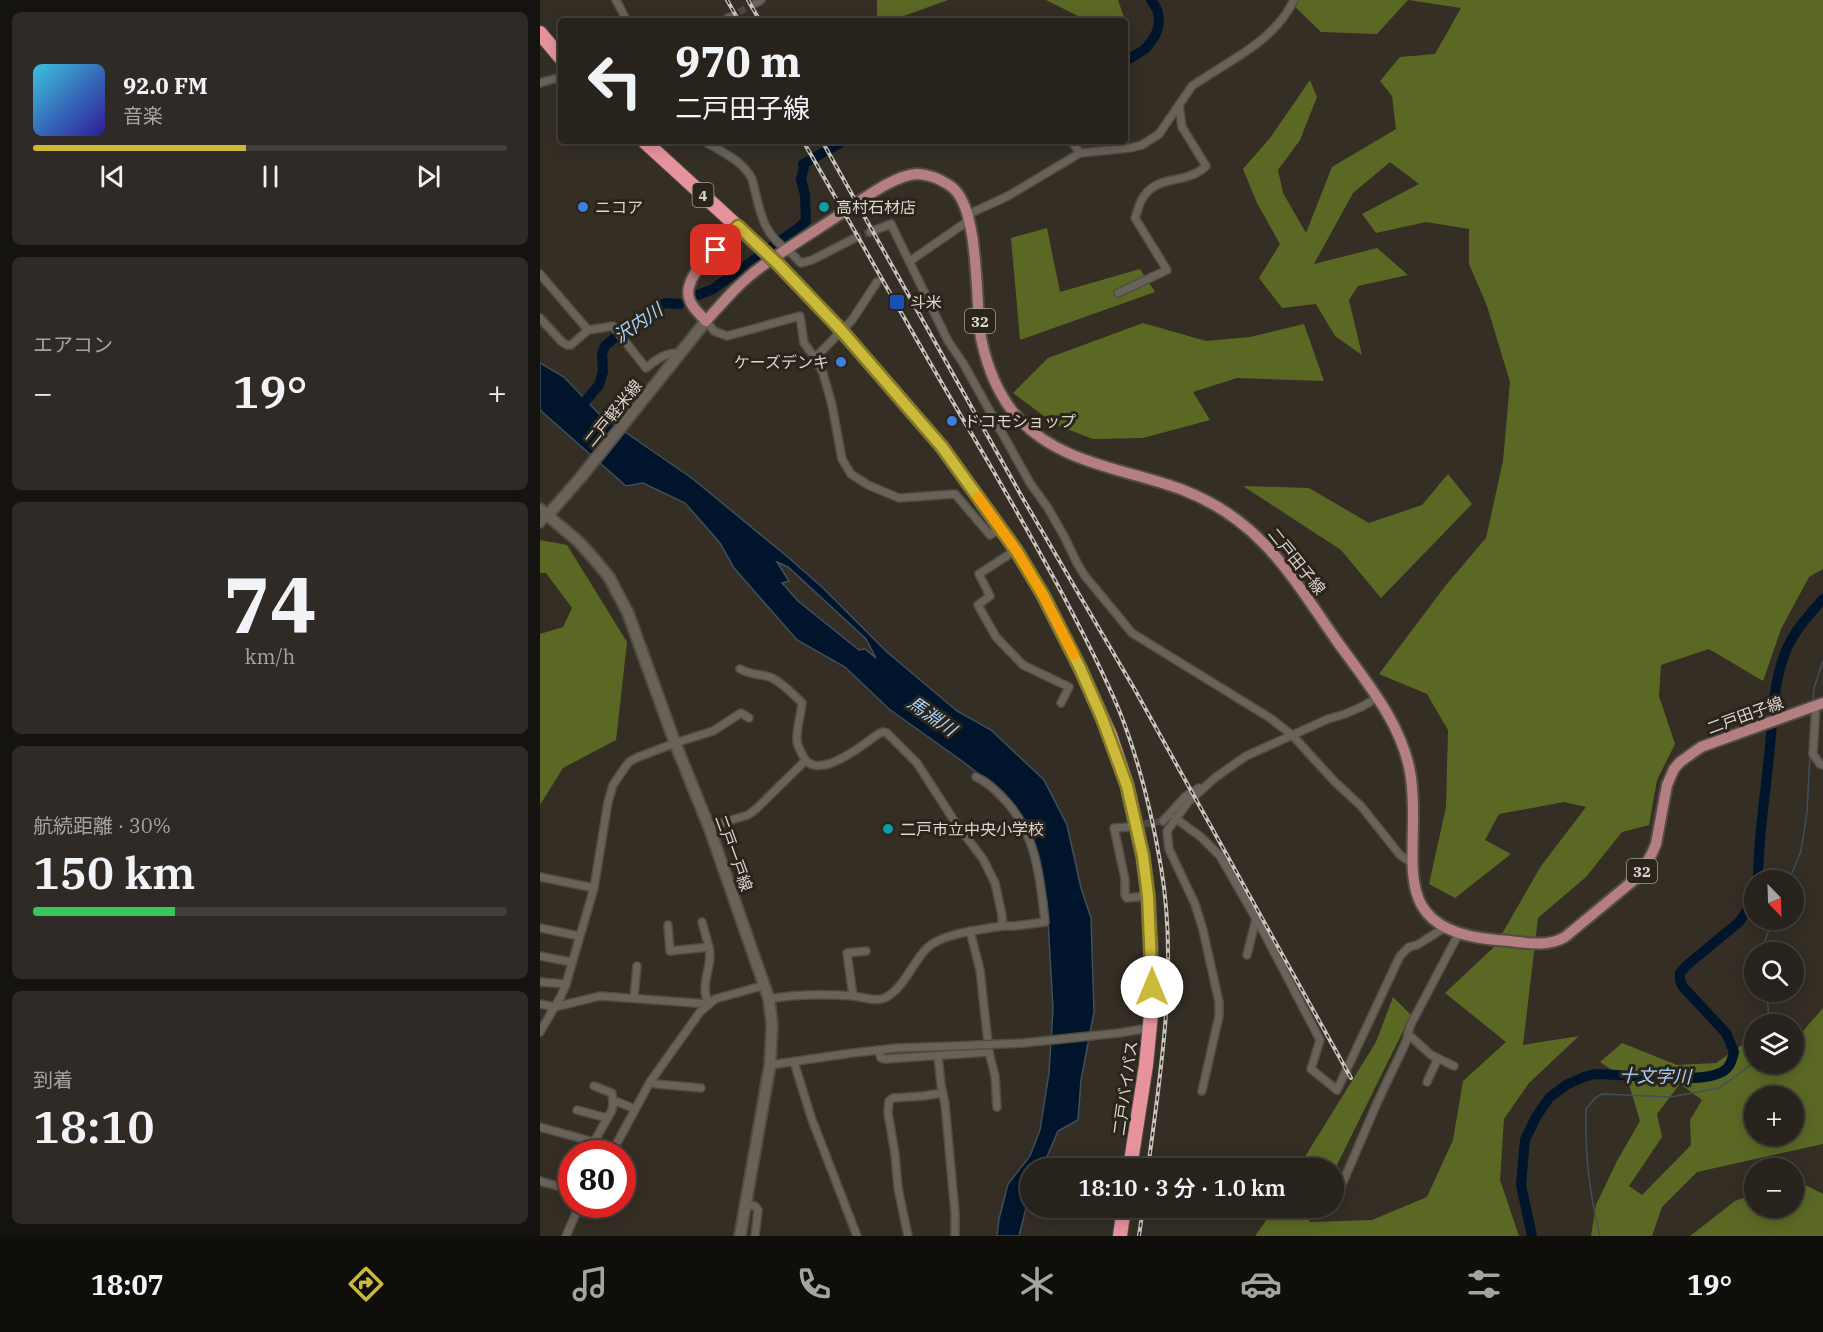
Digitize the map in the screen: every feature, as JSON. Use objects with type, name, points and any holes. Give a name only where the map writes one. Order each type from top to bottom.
[{"type":"highway","points":[[540,33],[558,54]]},
{"type":"highway","name":"二戸バイパス","points":[[647,144],[778,264],[841,330],[942,447],[1016,550],[1043,595],[1080,668],[1110,735],[1127,786],[1135,814],[1148,896],[1152,1005],[1146,1065],[1132,1158]]},
{"type":"highway","points":[[1120,1236],[1123,1218]]},
{"type":"main road","name":"二戸田子線","points":[[706,321],[758,269],[871,194],[899,179],[915,174],[932,177],[953,188],[959,195],[968,218],[976,269],[981,335],[986,359],[1007,403],[1018,418],[1034,433],[1054,447],[1092,462],[1181,489],[1201,498],[1246,526],[1267,545],[1377,698],[1398,734],[1409,768],[1412,793],[1412,863],[1415,891],[1429,916],[1444,928],[1458,933],[1542,945],[1557,942],[1565,937],[1634,880],[1642,870],[1656,844],[1670,776],[1680,762],[1701,747],[1787,715],[1819,706]]},
{"type":"main road","points":[[706,321],[690,302],[689,283],[706,260],[738,226]]},
{"type":"main road","name":"二戸軽米線","points":[[544,512],[581,477],[706,321]]},
{"type":"main road","name":"二戸一戸線","points":[[544,512],[579,543],[609,577],[628,613],[675,743],[709,827],[769,999],[772,1025],[770,1065],[740,1236]]},
{"type":"street","points":[[616,0],[625,18]]},
{"type":"street","points":[[910,261],[968,218],[1080,153],[1130,148],[1142,145],[1159,134],[1192,86],[1264,39],[1294,0]]},
{"type":"street","points":[[540,82],[558,78]]},
{"type":"street","points":[[1118,294],[1167,270],[1135,218],[1143,196],[1156,184],[1198,174],[1206,166],[1182,127],[1179,105]]},
{"type":"street","points":[[709,144],[743,165],[749,172],[766,229],[785,250],[793,254],[801,263],[855,238]]},
{"type":"street","points":[[1073,144],[1080,153]]},
{"type":"street","points":[[870,232],[891,224],[929,305],[1034,489],[1059,527],[1069,549],[1085,576],[1132,633],[1270,718],[1292,735],[1360,807],[1400,855],[1412,863]]},
{"type":"street","points":[[540,274],[588,330]]},
{"type":"street","points":[[815,358],[852,320],[877,282]]},
{"type":"street","points":[[706,321],[714,331],[727,336],[800,316],[804,343],[823,373],[832,405],[842,459],[851,474],[868,485],[899,498],[955,494],[990,535],[1000,529]]},
{"type":"street","points":[[540,318],[561,342],[567,345],[571,345],[588,330],[613,326],[646,368],[663,355],[681,352]]},
{"type":"street","points":[[999,429],[1018,418]]},
{"type":"street","points":[[540,524],[544,512]]},
{"type":"street","points":[[1016,550],[979,574],[990,596],[978,605],[996,636],[1023,665],[1069,687],[1060,703]]},
{"type":"street","points":[[740,669],[750,675],[772,678],[790,690],[802,703],[797,741],[805,761],[810,764],[834,762],[878,734],[887,733],[917,763],[955,822],[983,858],[995,883],[1002,926]]},
{"type":"street","points":[[1202,1091],[1219,1016],[1219,1002],[1203,930],[1195,904],[1169,849],[1167,831],[1188,802],[1209,783],[1246,756],[1377,698]]},
{"type":"street","points":[[1819,706],[1813,754],[1823,765]]},
{"type":"street","points":[[540,1032],[566,984],[594,888],[608,802],[613,785],[629,762],[675,743],[713,731],[741,713],[749,718]]},
{"type":"street","points":[[709,827],[748,815],[805,761]]},
{"type":"street","points":[[769,999],[811,995],[853,996],[879,1000],[885,998],[909,974],[927,948],[937,942],[970,931],[1044,922],[1041,885],[1034,853],[1023,825],[1001,796],[985,781],[976,777]]},
{"type":"street","points":[[1163,820],[1186,796],[1209,783]]},
{"type":"street","points":[[1175,818],[1201,837],[1220,856],[1320,1040],[1311,1069],[1337,1090],[1400,956],[1409,947],[1417,945],[1444,928]]},
{"type":"street","points":[[1128,827],[1114,828],[1125,879],[1125,895],[1127,898],[1148,896]]},
{"type":"street","points":[[540,877],[594,888]]},
{"type":"street","points":[[1247,955],[1256,920]]},
{"type":"street","points":[[702,922],[712,955],[705,978],[706,998],[709,1004]]},
{"type":"street","points":[[668,925],[670,951],[709,947]]},
{"type":"street","points":[[540,928],[579,936]]},
{"type":"street","points":[[970,931],[980,970],[989,1052],[995,1076],[997,1107]]},
{"type":"street","points":[[1344,1180],[1421,1005],[1447,959],[1458,933]]},
{"type":"street","points":[[853,996],[847,953],[866,951]]},
{"type":"street","points":[[540,956],[571,962]]},
{"type":"street","points":[[634,998],[637,966]]},
{"type":"street","points":[[540,982],[566,984]]},
{"type":"street","points":[[618,1140],[650,1082],[694,1019],[715,999],[765,985]]},
{"type":"street","points":[[540,1004],[555,1006],[600,996],[709,1004]]},
{"type":"street","points":[[770,1065],[878,1050],[1023,1043],[1149,1028]]},
{"type":"street","points":[[1408,1034],[1431,1054],[1454,1066]]},
{"type":"street","points":[[878,1050],[879,1056],[886,1059],[989,1052]]},
{"type":"street","points":[[938,1056],[945,1104],[955,1236]]},
{"type":"street","points":[[1427,1082],[1438,1058]]},
{"type":"street","points":[[794,1062],[808,1108],[856,1236]]},
{"type":"street","points":[[650,1082],[701,1088]]},
{"type":"street","points":[[540,1127],[594,1142],[613,1103],[612,1093],[594,1086]]},
{"type":"street","points":[[908,1236],[897,1188],[895,1154],[888,1113],[889,1101],[893,1098],[942,1092]]},
{"type":"street","points":[[613,1103],[618,1102],[635,1109]]},
{"type":"street","points":[[577,1110],[607,1118]]},
{"type":"street","points":[[540,1181],[558,1186]]},
{"type":"street","points":[[746,1204],[755,1206],[758,1210],[755,1236]]},
{"type":"street","points":[[566,1236],[574,1218]]},
{"type":"green space","points":[[877,0],[948,0],[898,18],[877,18]]},
{"type":"green space","points":[[1046,0],[1118,0],[1124,18],[1082,18]]},
{"type":"green space","points":[[1288,0],[1408,0],[1377,34],[1321,32]]},
{"type":"green space","points":[[1408,0],[1823,0],[1823,569],[1809,577],[1781,629],[1763,681],[1709,649],[1661,665],[1659,696],[1675,744],[1657,780],[1649,825],[1622,832],[1586,877],[1538,918],[1523,1045],[1579,1036],[1529,1083],[1504,1119],[1500,1180],[1519,1236],[1255,1236],[1268,1218],[1311,1218],[1309,1222],[1372,1220],[1427,1197],[1453,1140],[1463,1081],[1506,1042],[1445,993],[1495,946],[1541,866],[1586,807],[1564,802],[1499,814],[1485,840],[1511,854],[1455,898],[1429,884],[1446,807],[1448,730],[1427,694],[1379,674],[1446,585],[1486,538],[1503,461],[1510,382],[1487,306],[1469,264],[1469,229],[1426,222],[1376,233],[1362,214],[1419,184],[1390,162],[1353,193],[1314,264],[1377,248],[1408,275],[1358,286],[1349,300],[1362,355],[1335,336],[1316,304],[1282,308],[1259,278],[1280,244],[1257,203],[1243,169],[1270,138],[1310,80],[1317,97],[1300,140],[1278,170],[1283,193],[1306,233],[1332,167],[1396,129],[1392,96],[1380,81],[1400,57],[1435,54],[1461,8]]},
{"type":"green space","points":[[1047,228],[1060,292],[1140,269],[1155,292],[1020,340],[1011,238]]},
{"type":"green space","points":[[1143,323],[1206,341],[1250,337],[1304,324],[1324,381],[1237,378],[1193,392],[1210,420],[1143,438],[1093,439],[1056,425],[1013,393],[1048,358]]},
{"type":"green space","points":[[1448,474],[1472,504],[1381,598],[1341,550],[1243,486],[1309,488],[1369,523],[1422,505]]},
{"type":"green space","points":[[540,540],[567,545],[627,642],[616,740],[563,768],[540,805],[540,634],[563,627],[572,608],[546,573],[540,573]]},
{"type":"green space","points":[[1393,997],[1411,1015],[1340,1158],[1304,1158],[1376,1042]]},
{"type":"green space","points":[[1823,1008],[1823,1144],[1760,1158],[1744,1158],[1744,1162],[1697,1172],[1662,1207],[1652,1236],[1591,1236],[1596,1205],[1617,1161],[1640,1121],[1628,1081],[1600,1062],[1622,1043],[1677,1065],[1716,1063],[1744,1044],[1744,1074],[1804,1074],[1804,1030]],"holes":[[[1680,1084],[1702,1100],[1690,1120],[1691,1145],[1642,1195],[1629,1186],[1662,1137],[1657,1114]]]},
{"type":"green space","points":[[1804,1184],[1823,1194],[1823,1236],[1690,1236],[1735,1201],[1744,1198],[1744,1218],[1804,1218]]},
{"type":"water","name":"馬淵川","points":[[540,363],[564,377],[599,414],[693,479],[789,558],[823,588],[887,652],[957,711],[991,730],[1044,780],[1067,825],[1081,888],[1091,918],[1094,1012],[1081,1080],[1078,1120],[1058,1131],[1046,1158],[1028,1158],[1040,1130],[1049,1073],[1053,1009],[1047,903],[1040,862],[1028,825],[1001,791],[889,709],[845,667],[797,640],[734,568],[720,543],[685,503],[643,483],[626,486],[540,410]],"holes":[[[777,562],[788,567],[866,639],[876,658],[865,649],[859,650],[798,601],[782,583],[789,581]]]},
{"type":"water","points":[[1020,1169],[1020,1218],[1024,1218],[1019,1236],[997,1236],[999,1219],[1008,1184]]},
{"type":"waterway","name":"沢内川","points":[[1128,60],[1146,48],[1155,36],[1159,18],[1151,0]]},
{"type":"waterway","name":"沢内川","points":[[698,295],[713,289],[806,221],[805,195],[801,179],[803,164],[839,144]]},
{"type":"waterway","name":"沢内川","points":[[577,411],[599,385],[603,372],[602,354],[605,346],[628,326],[665,303],[680,304]]},
{"type":"waterway","name":"十文字川","points":[[1758,870],[1777,680],[1791,640],[1823,599]]},
{"type":"waterway","points":[[1813,701],[1814,688],[1823,661]]},
{"type":"waterway","points":[[1810,744],[1811,712]]},
{"type":"waterway","points":[[1793,870],[1801,851],[1807,812],[1810,754]]},
{"type":"waterway","name":"十文字川","points":[[1532,1236],[1521,1185],[1525,1140],[1536,1117],[1549,1098],[1566,1085],[1595,1074],[1696,1078],[1711,1076],[1722,1072],[1729,1066],[1734,1052],[1726,1033],[1683,987],[1680,973],[1744,915]]},
{"type":"waterway","points":[[1764,942],[1769,930]]},
{"type":"waterway","points":[[1768,1002],[1768,1014]]},
{"type":"waterway","points":[[1600,1236],[1590,1188],[1586,1142],[1586,1109],[1595,1098],[1602,1094],[1671,1097],[1719,1088],[1744,1070]]},
{"type":"tunnel","points":[[730,17],[756,3]]},
{"type":"tunnel","points":[[855,238],[870,232]]},
{"type":"tunnel","points":[[1133,826],[1163,821]]},
{"type":"railway","points":[[727,0],[737,18]]},
{"type":"railway","points":[[748,0],[758,18]]},
{"type":"railway","points":[[805,144],[1057,584],[1105,678],[1133,748],[1149,807],[1161,867],[1168,942],[1166,1018],[1149,1158]]},
{"type":"railway","points":[[824,144],[1022,497],[1135,690],[1351,1078]]},
{"type":"railway","points":[[1139,1236],[1142,1218]]},
{"type":"slow traffic","points":[[978,497],[1016,550],[1043,595],[1074,655]]},
{"type":"place","name":"ニコア","points":[[583,207]]},
{"type":"place","name":"高村石材店","points":[[824,207]]},
{"type":"place","name":"斗米","points":[[897,302]]},
{"type":"place","name":"ケーズデンキ","points":[[841,362]]},
{"type":"place","name":"ドコモショップ","points":[[952,421]]},
{"type":"place","name":"二戸市立中央小学校","points":[[888,829]]},
{"type":"route","points":[[716,250],[738,226],[841,330],[942,447],[1016,550],[1043,595],[1080,668],[1110,735],[1135,814],[1148,896],[1152,987]]}]
